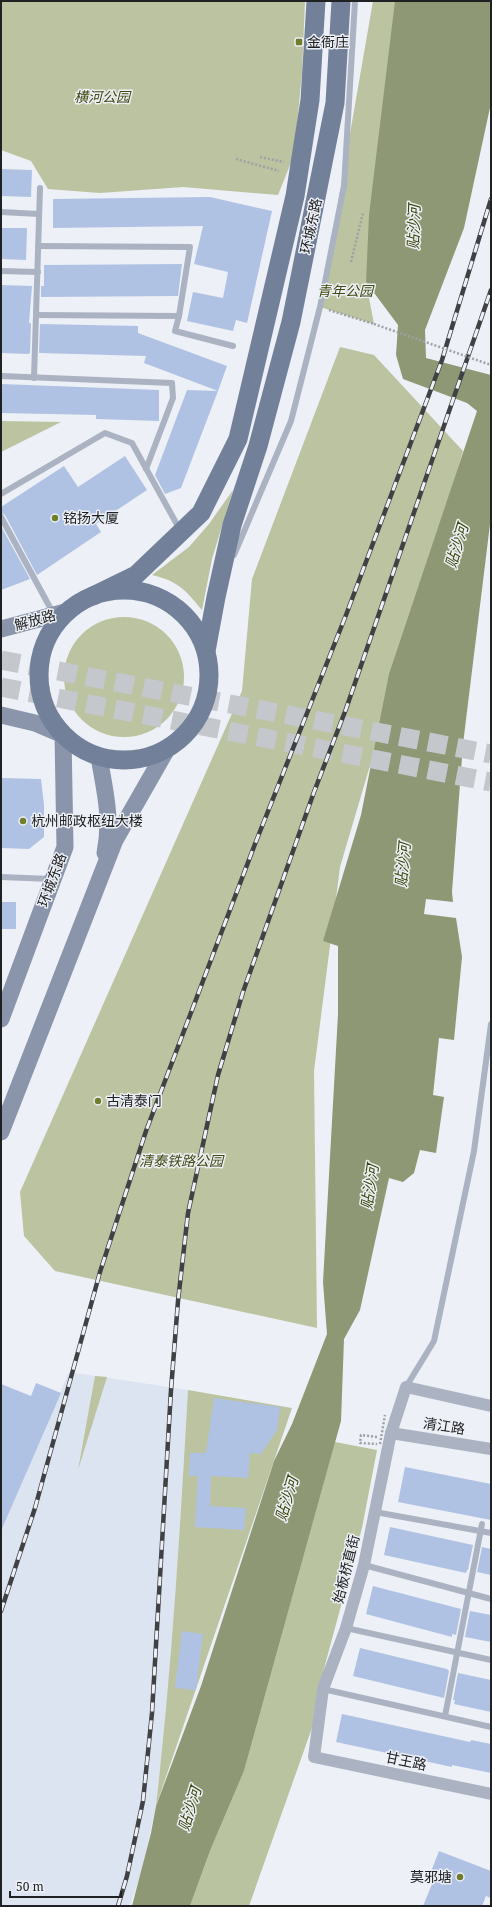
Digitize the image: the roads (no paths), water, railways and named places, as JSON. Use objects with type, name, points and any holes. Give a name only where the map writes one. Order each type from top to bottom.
[{"type":"main road","name":"环城东路","points":[[93,596],[136,576],[201,513],[238,439],[295,196],[310,100],[316,1]]},
{"type":"main road","name":"环城东路","points":[[216,597],[232,525],[258,446],[292,322],[335,103],[341,1]]},
{"type":"main road","points":[[1,715],[35,723],[63,735],[86,752],[98,757],[122,760],[137,759],[145,758],[166,749],[188,731],[201,714],[208,694],[210,672],[206,651],[194,626],[174,606],[148,594],[120,590],[93,596],[61,613],[51,632],[41,658],[40,686],[47,712],[63,735]]},
{"type":"main road","points":[[206,651],[216,597]]},
{"type":"main road","name":"解放路","points":[[1,629],[61,613]]},
{"type":"main road","name":"环城东路","points":[[1,1019],[65,847],[63,735]]},
{"type":"main road","points":[[1,1132],[115,840],[166,749]]},
{"type":"main road","points":[[98,757],[108,808],[107,840],[98,884]]},
{"type":"street","name":"清江路","points":[[406,1387],[491,1406]]},
{"type":"street","name":"始板桥直街","points":[[314,1757],[323,1689],[346,1628],[364,1566],[389,1436],[406,1387]]},
{"type":"street","name":"清江路","points":[[389,1436],[491,1449]]},
{"type":"street","name":"甘王路","points":[[314,1757],[491,1794]]},
{"type":"lane","points":[[216,597],[291,421],[320,307],[344,186],[355,1]]},
{"type":"lane","points":[[34,378],[40,188]]},
{"type":"lane","points":[[1,212],[39,214]]},
{"type":"lane","points":[[38,246],[190,247],[179,316],[175,331],[232,346]]},
{"type":"lane","points":[[1,271],[38,272]]},
{"type":"lane","points":[[36,315],[179,316]]},
{"type":"lane","points":[[1,376],[172,383],[173,398],[146,469]]},
{"type":"lane","points":[[1,494],[105,433],[132,443],[181,532]]},
{"type":"lane","points":[[1,517],[61,613]]},
{"type":"lane","points":[[1,876],[52,879]]},
{"type":"lane","points":[[406,1387],[434,1341],[474,1151],[491,1024]]},
{"type":"lane","points":[[375,1512],[491,1533]]},
{"type":"lane","points":[[445,1716],[482,1524]]},
{"type":"lane","points":[[364,1566],[491,1599]]},
{"type":"lane","points":[[346,1628],[491,1660]]},
{"type":"lane","points":[[323,1689],[491,1727]]},
{"type":"water","name":"贴沙河","points":[[395,1],[491,1],[491,103],[464,228],[425,330],[426,358],[491,375],[491,516],[463,744],[452,892],[453,902],[426,899],[424,914],[456,918],[462,957],[454,1040],[439,1038],[433,1095],[444,1097],[436,1153],[420,1150],[414,1173],[403,1182],[389,1178],[360,1310],[344,1339],[341,1421],[244,1771],[210,1851],[190,1906],[132,1906],[151,1833],[156,1806],[201,1686],[274,1461],[292,1424],[327,1334],[323,1282],[338,1014],[338,946],[323,941],[361,815],[389,674],[477,411],[467,403],[403,379],[396,355],[398,325],[366,282],[369,215]]},
{"type":"tunnel","points":[[1,660],[491,754]]},
{"type":"tunnel","points":[[1,687],[491,782]]},
{"type":"railway","points":[[1,1611],[35,1508],[100,1272],[146,1131],[255,844],[346,615],[442,360],[491,199]]},
{"type":"railway","points":[[118,1906],[127,1876],[143,1801],[152,1713],[171,1390],[178,1301],[188,1213],[218,1075],[243,992],[314,792],[346,709],[491,290]]},
{"type":"place","name":"金衙庄","points":[[299,42]]},
{"type":"place","name":"铭扬大厦","points":[[55,518]]},
{"type":"place","name":"杭州邮政枢纽大楼","points":[[23,821]]},
{"type":"place","name":"古清泰门","points":[[98,1101]]},
{"type":"place","name":"莫邪塘","points":[[460,1877]]},
{"type":"park label","name":"横河公园","points":[[102,97]]},
{"type":"park label","name":"青年公园","points":[[345,291]]},
{"type":"park label","name":"清泰铁路公园","points":[[181,1161]]}]
